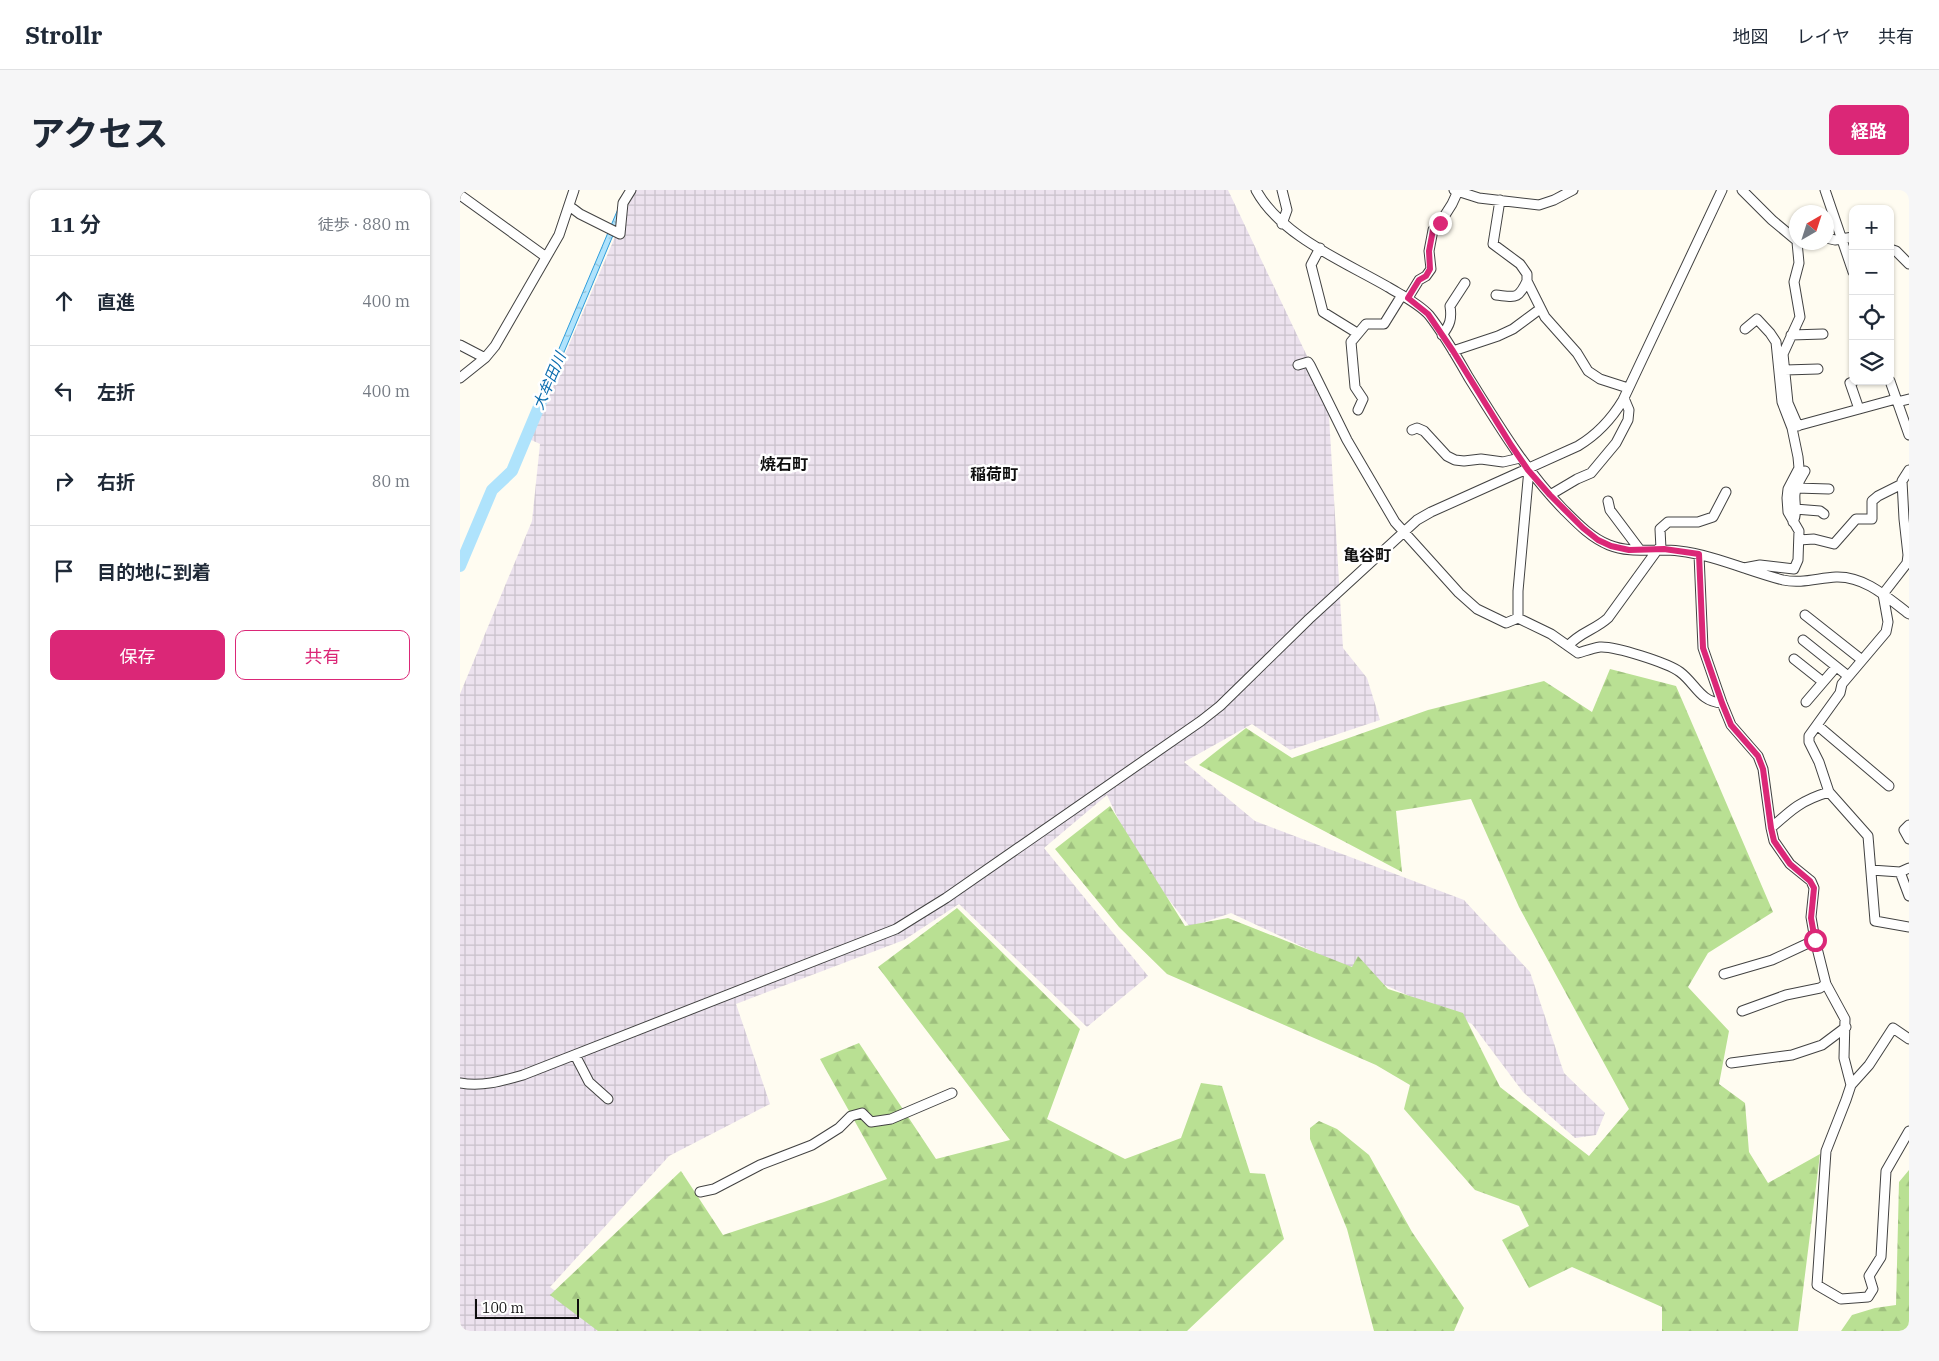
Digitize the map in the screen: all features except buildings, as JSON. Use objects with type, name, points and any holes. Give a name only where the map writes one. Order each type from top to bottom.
[{"type":"street","points":[[460,378],[485,358],[495,346],[559,235],[574,190]]},
{"type":"street","points":[[572,208],[620,234],[623,203],[631,190]]},
{"type":"street","points":[[1256,190],[1272,214],[1296,235],[1405,297],[1428,314],[1528,470],[1550,495],[1583,528],[1598,540],[1611,546],[1699,554],[1786,581],[1807,582],[1839,577],[1854,579],[1867,584],[1883,594],[1909,614]]},
{"type":"street","points":[[1282,190],[1287,210],[1282,224]]},
{"type":"street","points":[[1506,190],[1502,200],[1493,244],[1520,264],[1527,274],[1527,281],[1548,322],[1577,353],[1588,371],[1600,379],[1628,388]]},
{"type":"street","points":[[1358,410],[1363,399],[1355,387],[1351,342],[1366,324],[1384,324],[1419,280],[1426,276],[1430,269],[1429,251],[1433,230],[1440,223],[1452,204],[1456,191],[1479,198],[1539,205],[1573,190]]},
{"type":"street","points":[[460,1083],[474,1086],[504,1081],[860,944],[909,922],[1212,713],[1403,532],[1431,512],[1528,470],[1591,439],[1609,421],[1624,398],[1722,190]]},
{"type":"street","points":[[1742,190],[1789,234]]},
{"type":"street","points":[[1825,190],[1849,260]]},
{"type":"street","points":[[460,195],[546,256]]},
{"type":"street","points":[[1834,238],[1849,238]]},
{"type":"street","points":[[1320,248],[1311,265],[1323,312],[1357,333]]},
{"type":"street","points":[[1741,568],[1760,565],[1794,569],[1798,560],[1799,531],[1788,512],[1787,498],[1788,489],[1799,468],[1795,427],[1788,403],[1783,354],[1800,317],[1794,282],[1799,263],[1798,250]]},
{"type":"street","points":[[1893,250],[1909,264]]},
{"type":"street","points":[[1496,295],[1516,297],[1520,295],[1527,281]]},
{"type":"street","points":[[1442,335],[1452,318],[1450,306],[1465,283]]},
{"type":"street","points":[[1453,351],[1513,329],[1540,309]]},
{"type":"street","points":[[1745,329],[1757,319],[1776,342],[1782,402],[1795,427]]},
{"type":"street","points":[[1791,335],[1823,334]]},
{"type":"street","points":[[460,345],[485,358]]},
{"type":"street","points":[[1298,365],[1308,362],[1310,365],[1356,456],[1395,522],[1459,594],[1477,609],[1506,623],[1518,618],[1550,634],[1578,653],[1600,647],[1613,648],[1669,665],[1682,673],[1711,703],[1722,703]]},
{"type":"street","points":[[1785,370],[1818,369]]},
{"type":"street","points":[[1851,385],[1859,410]]},
{"type":"street","points":[[1891,385],[1909,435]]},
{"type":"street","points":[[1550,495],[1577,479],[1591,474],[1616,443],[1628,420],[1629,410],[1624,398]]},
{"type":"street","points":[[1795,427],[1909,399]]},
{"type":"street","points":[[1412,430],[1417,428],[1424,431],[1447,456],[1455,460],[1481,459],[1503,462],[1520,458]]},
{"type":"street","points":[[1518,618],[1518,591],[1528,470]]},
{"type":"street","points":[[1909,470],[1902,481],[1907,563],[1883,594],[1888,622],[1886,632],[1842,684],[1840,693],[1809,736],[1809,742],[1819,762],[1829,792],[1868,836],[1876,921],[1909,927]]},
{"type":"street","points":[[1793,522],[1796,517],[1794,496],[1805,471]]},
{"type":"street","points":[[1799,540],[1814,539],[1834,544],[1856,519],[1872,520],[1872,501],[1902,484]]},
{"type":"street","points":[[1796,488],[1828,489]]},
{"type":"street","points":[[1568,646],[1576,637],[1608,618],[1659,549],[1660,529],[1668,522],[1698,522],[1713,517],[1726,492]]},
{"type":"street","points":[[1608,501],[1610,510],[1640,550]]},
{"type":"street","points":[[1796,510],[1820,511],[1824,514]]},
{"type":"street","points":[[1699,554],[1703,648],[1731,725],[1758,756],[1763,769],[1774,841],[1790,864],[1810,881],[1814,888],[1811,918],[1815,940],[1826,984],[1845,1019],[1844,1058],[1851,1085]]},
{"type":"street","points":[[1805,615],[1862,660]]},
{"type":"street","points":[[1803,640],[1848,676]]},
{"type":"street","points":[[1794,659],[1823,682]]},
{"type":"street","points":[[1806,702],[1836,666]]},
{"type":"street","points":[[1817,726],[1889,786]]},
{"type":"street","points":[[1771,828],[1797,805],[1812,797],[1829,792]]},
{"type":"street","points":[[1909,825],[1904,830],[1909,839]]},
{"type":"street","points":[[1871,870],[1900,872],[1909,868]]},
{"type":"street","points":[[1900,872],[1909,896]]},
{"type":"street","points":[[1724,974],[1772,960],[1815,940]]},
{"type":"street","points":[[1742,1011],[1786,995],[1820,988],[1826,984]]},
{"type":"street","points":[[1731,1063],[1792,1055],[1822,1044],[1846,1027]]},
{"type":"street","points":[[1909,1039],[1893,1028],[1869,1065],[1851,1085],[1826,1151],[1817,1285],[1841,1299],[1868,1297],[1873,1289],[1869,1276],[1880,1257],[1886,1170],[1909,1131]]},
{"type":"street","points":[[575,1055],[589,1082],[608,1099]]},
{"type":"street","points":[[700,1192],[714,1189],[760,1165],[812,1145],[839,1128],[851,1116],[862,1113],[871,1122],[891,1119],[952,1093]]},
{"type":"shaded area","points":[[635,190],[1228,190],[1328,400],[1343,648],[1367,678],[1380,720],[1290,750],[1252,724],[1184,762],[1255,821],[1464,900],[1530,972],[1564,1073],[1605,1113],[1596,1135],[1575,1138],[1523,1092],[1472,1024],[1231,913],[1190,927],[1136,857],[1107,795],[1044,848],[1148,976],[1087,1027],[959,904],[904,940],[736,1004],[770,1104],[669,1156],[550,1287],[608,1331],[460,1331],[460,694],[532,521],[540,444],[529,439]]},
{"type":"green space","points":[[1610,669],[1676,686],[1773,912],[1708,953],[1688,987],[1729,1031],[1719,1084],[1745,1103],[1749,1152],[1768,1183],[1820,1154],[1798,1331],[1662,1331],[1662,1307],[1572,1267],[1529,1288],[1502,1240],[1529,1226],[1519,1206],[1475,1190],[1404,1109],[1410,1085],[1376,1065],[1167,974],[1119,927],[1055,849],[1110,806],[1185,926],[1228,918],[1352,967],[1358,956],[1388,989],[1463,1013],[1500,1087],[1589,1156],[1629,1109],[1519,907],[1471,799],[1396,811],[1402,872],[1199,765],[1246,728],[1292,758],[1428,710],[1544,681],[1592,712]]},
{"type":"green space","points":[[957,908],[1080,1029],[1047,1119],[1125,1159],[1181,1138],[1201,1083],[1222,1086],[1250,1173],[1265,1174],[1284,1239],[1187,1331],[598,1331],[550,1295],[681,1171],[723,1235],[887,1179],[820,1059],[859,1043],[936,1159],[1010,1140],[878,967]]},
{"type":"green space","points":[[1319,1121],[1337,1129],[1369,1155],[1412,1232],[1464,1308],[1454,1331],[1374,1331],[1347,1229],[1310,1139],[1310,1128]]},
{"type":"green space","points":[[1909,1170],[1909,1331],[1841,1331],[1852,1315],[1875,1308],[1896,1305],[1899,1182]]},
{"type":"water","points":[[626,190],[632,190],[541,407],[531,415]]},
{"type":"waterway","name":"大牟田川","points":[[460,566],[492,490],[512,471],[543,397]]},
{"type":"district","name":"焼石町","points":[[784,464]]},
{"type":"district","name":"稲荷町","points":[[994,474]]},
{"type":"district","name":"亀谷町","points":[[1367,555]]},
{"type":"route","points":[[1440,223],[1433,230],[1429,251],[1430,269],[1426,276],[1419,280],[1408,298],[1428,314],[1528,470],[1568,514],[1598,540],[1611,546],[1629,550],[1664,549],[1699,554],[1703,648],[1731,725],[1742,740],[1758,756],[1763,769],[1774,841],[1790,864],[1810,881],[1814,888],[1811,918],[1815,940]]}]
